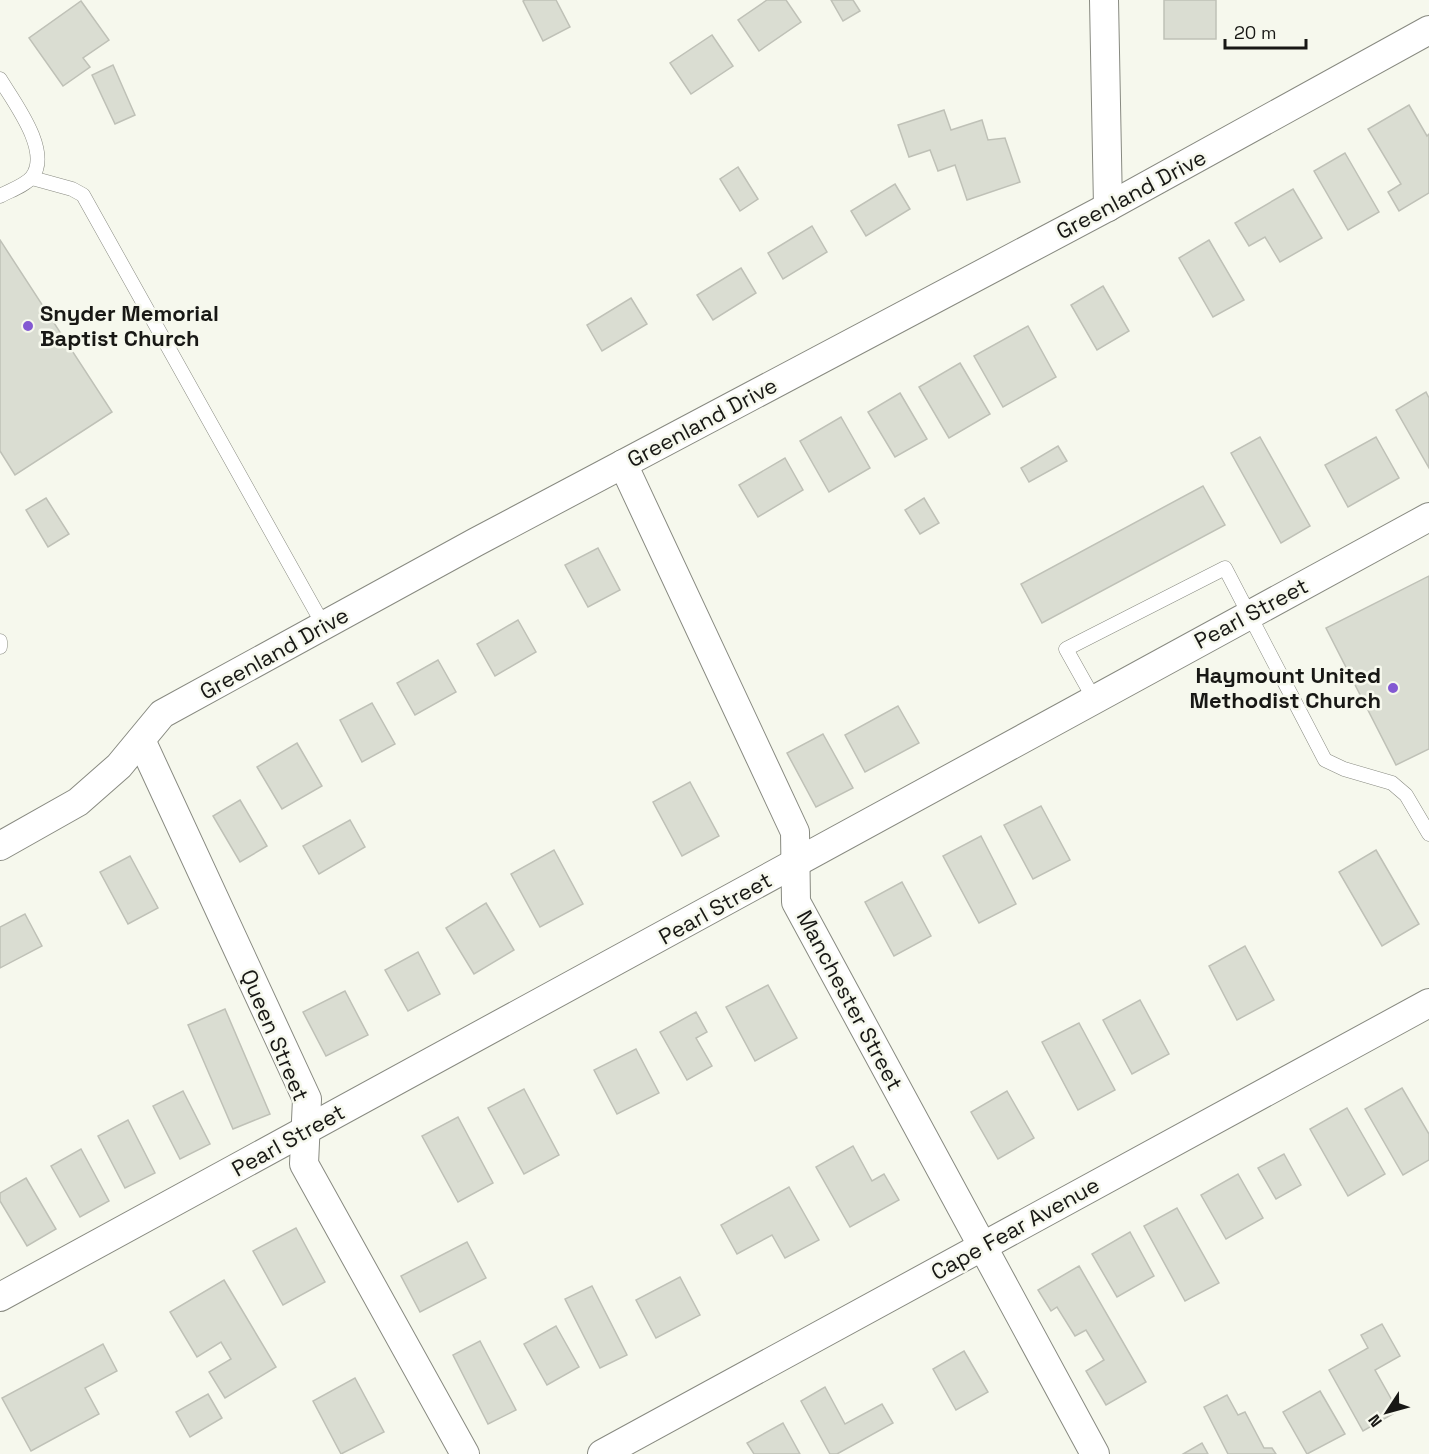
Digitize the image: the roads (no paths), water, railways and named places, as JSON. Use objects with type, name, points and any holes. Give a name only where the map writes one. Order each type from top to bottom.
[{"type":"street","points":[[1104,0],[1108,207]]},
{"type":"street","name":"Greenland Drive","points":[[0,846],[78,802],[119,766],[162,714],[622,464],[1108,207],[1429,30]]},
{"type":"street","name":"Manchester Street","points":[[622,464],[795,832],[796,902],[1095,1454]]},
{"type":"street","name":"Pearl Street","points":[[0,1297],[1248,615],[1424,526]]},
{"type":"street","name":"Queen Street","points":[[141,740],[307,1099],[304,1164],[465,1454]]},
{"type":"street","name":"Cape Fear Avenue","points":[[602,1454],[1429,1003]]},
{"type":"lane","points":[[0,79],[32,134],[37,164],[32,178],[0,196]]},
{"type":"lane","points":[[32,178],[72,189],[83,195],[324,626]]},
{"type":"lane","points":[[1094,699],[1066,649],[1225,568],[1325,759],[1344,769],[1392,783],[1406,795],[1427,827]]},
{"type":"lane","points":[[0,641],[0,647]]},
{"type":"place","name":"Snyder Memorial Baptist Church","points":[[28,326]]},
{"type":"place","name":"Haymount United Methodist Church","points":[[1393,688]]}]
